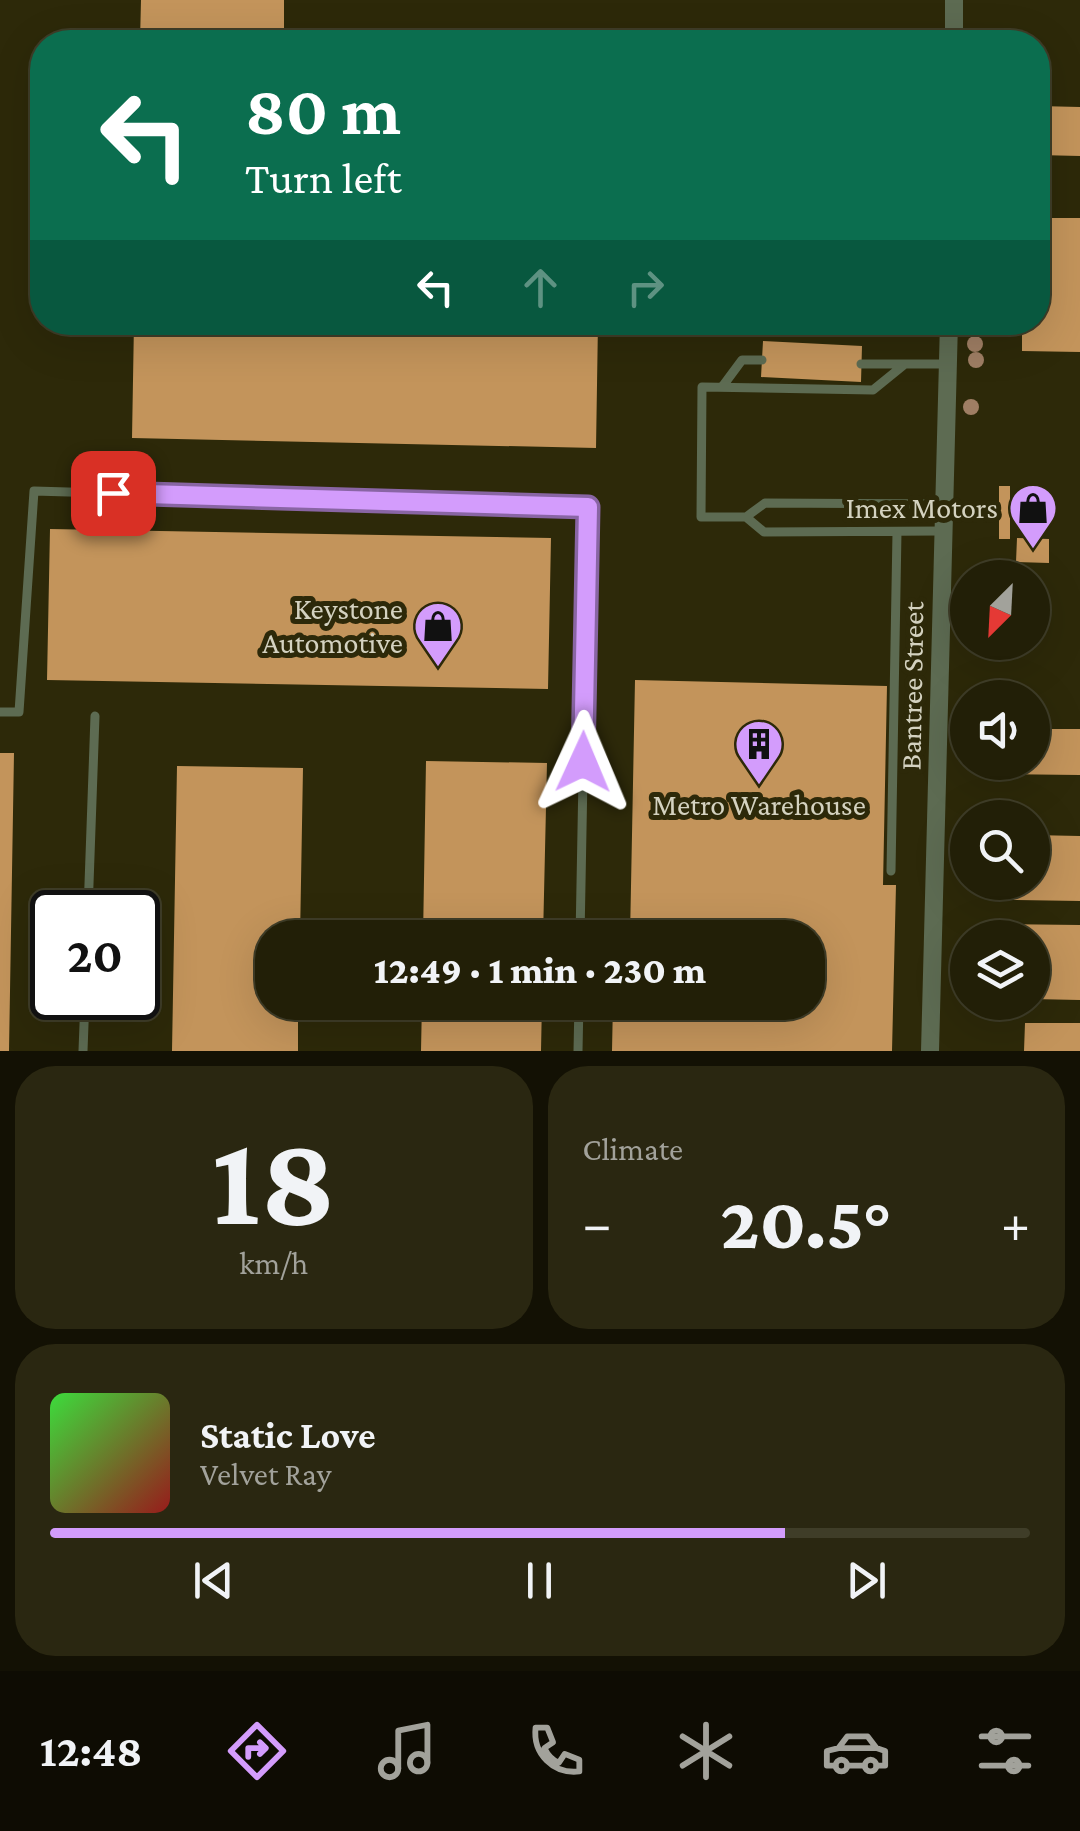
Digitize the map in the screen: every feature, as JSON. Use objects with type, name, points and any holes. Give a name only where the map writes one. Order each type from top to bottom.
[{"type":"street","points":[[954,0],[954,30]]},
{"type":"street","name":"Bantree Street","points":[[930,1051],[949,335]]},
{"type":"lane","points":[[722,387],[742,360],[762,360]]},
{"type":"lane","points":[[861,364],[948,364]]},
{"type":"lane","points":[[905,364],[873,390],[702,387],[702,517],[746,517],[766,503],[944,504]]},
{"type":"lane","points":[[0,712],[19,712],[34,491],[588,507],[580,920]]},
{"type":"lane","points":[[746,517],[764,532],[942,531]]},
{"type":"lane","points":[[890,871],[897,532]]},
{"type":"lane","points":[[89,890],[95,716]]},
{"type":"lane","points":[[83,1051],[84,1020]]},
{"type":"lane","points":[[578,1051],[579,1020]]},
{"type":"building","points":[[141,0],[284,0],[284,30],[140,30]]},
{"type":"building","points":[[1050,106],[1080,107],[1080,156],[1050,155]]},
{"type":"building","points":[[1050,218],[1080,218],[1080,352],[1022,351],[1022,335],[1050,335]]},
{"type":"building","points":[[134,335],[598,335],[596,448],[132,438]]},
{"type":"building","points":[[763,341],[862,346],[861,382],[761,377]]},
{"type":"building","points":[[999,486],[1010,486],[1010,539],[999,539]]},
{"type":"building","points":[[50,529],[551,538],[548,689],[47,680]]},
{"type":"building","name":"Imex Motors","points":[[1017,538],[1049,539],[1049,560],[1016,560]]},
{"type":"building","name":"Metro Warehouse","points":[[635,680],[887,686],[883,885],[896,885],[892,1051],[612,1051],[613,1020],[825,1020],[825,920],[630,920]]},
{"type":"building","points":[[1050,729],[1080,729],[1080,775],[1050,775]]},
{"type":"building","points":[[0,753],[14,753],[9,1051],[0,1051]]},
{"type":"building","points":[[426,761],[547,763],[543,920],[423,920]]},
{"type":"building","points":[[177,766],[303,768],[300,920],[255,920],[255,1020],[298,1020],[298,1051],[172,1051]]},
{"type":"building","points":[[1050,835],[1080,836],[1080,901],[1012,900],[1050,900]]},
{"type":"building","points":[[1050,925],[1080,925],[1080,1000],[1050,999]]},
{"type":"building","points":[[422,1020],[542,1020],[541,1051],[421,1051]]},
{"type":"building","points":[[1025,1023],[1080,1023],[1080,1051],[1024,1051]]},
{"type":"place","name":"Imex Motors","points":[[1033,550]]},
{"type":"place","name":"Keystone Automotive","points":[[438,668]]},
{"type":"place","name":"Metro Warehouse","points":[[759,786]]},
{"type":"route","points":[[113,493],[588,507],[583,762]]}]
